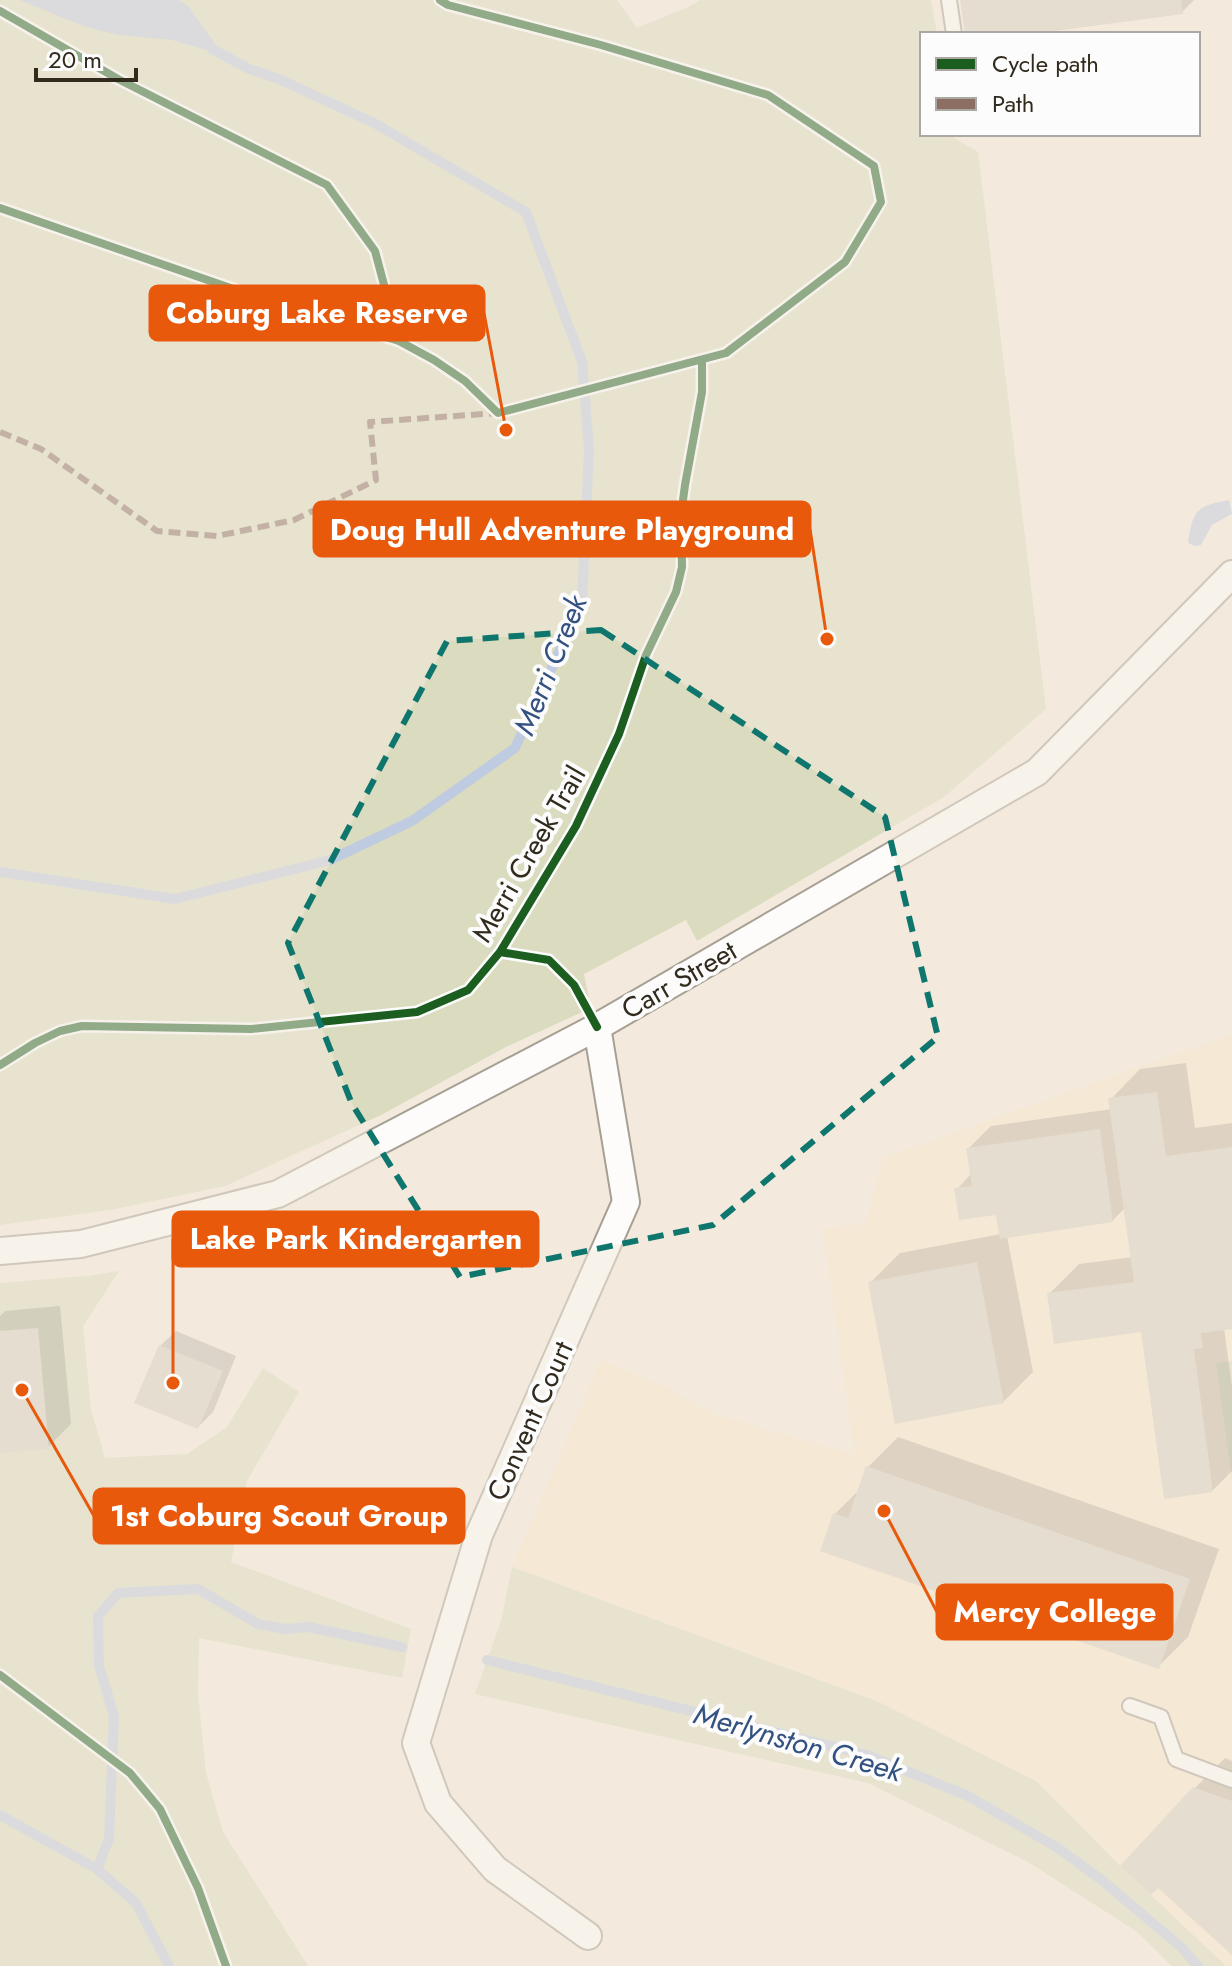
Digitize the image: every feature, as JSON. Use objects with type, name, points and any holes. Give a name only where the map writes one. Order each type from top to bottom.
[{"type":"street","name":"Carr Street","points":[[0,1251],[81,1244],[278,1194],[597,1027],[1037,772],[1232,574]]},
{"type":"street","name":"Convent Court","points":[[588,1936],[495,1869],[438,1803],[416,1743],[479,1535],[626,1202],[597,1027]]},
{"type":"lane","points":[[949,0],[954,32]]},
{"type":"lane","points":[[1130,1706],[1161,1717],[1176,1759],[1232,1780]]},
{"type":"highlighted area","points":[[601,630],[885,817],[938,1037],[713,1225],[460,1277],[352,1104],[288,943],[447,641]]},
{"type":"shaded area","points":[[1232,1034],[1232,1966],[1226,1966],[1036,1781],[879,1702],[512,1567],[601,1360],[668,1388],[716,1415],[855,1455],[823,1229],[866,1223],[883,1158]]},
{"type":"green space","points":[[0,0],[617,0],[637,28],[700,0],[931,0],[937,32],[920,32],[920,136],[954,136],[978,152],[1046,709],[944,797],[697,941],[686,920],[584,974],[591,1008],[506,1047],[381,1115],[225,1186],[110,1210],[0,1225]]},
{"type":"green space","points":[[119,1271],[83,1326],[91,1410],[105,1458],[187,1454],[227,1427],[263,1368],[299,1392],[247,1481],[231,1562],[411,1629],[402,1678],[199,1638],[198,1694],[206,1773],[223,1832],[308,1966],[0,1966],[0,1283]]},
{"type":"green space","points":[[1232,1361],[1232,1480],[1216,1363]]},
{"type":"green space","points":[[512,1567],[879,1702],[1036,1781],[1226,1966],[1172,1966],[1136,1931],[1028,1862],[868,1783],[475,1694],[501,1621]]},
{"type":"water","points":[[20,0],[179,0],[189,7],[223,55],[172,40],[118,35],[83,26]]},
{"type":"water","points":[[1229,500],[1232,514],[1212,525],[1201,545],[1188,543],[1198,511],[1210,504]]},
{"type":"building","points":[[960,0],[1181,0],[1183,14],[1047,32],[965,32]]},
{"type":"building","points":[[1157,1092],[1166,1156],[1232,1147],[1232,1329],[1201,1333],[1203,1348],[1194,1349],[1213,1492],[1164,1499],[1141,1332],[1054,1344],[1047,1293],[1134,1282],[1108,1098]]},
{"type":"building","points":[[1100,1129],[1113,1222],[1000,1239],[996,1215],[959,1220],[954,1188],[972,1186],[966,1148]]},
{"type":"building","points":[[977,1262],[1004,1403],[895,1424],[868,1282]]},
{"type":"building","points":[[38,1328],[49,1449],[0,1453],[0,1331]]},
{"type":"building","points":[[159,1345],[223,1371],[198,1429],[134,1403]]},
{"type":"building","points":[[866,1466],[1190,1579],[1159,1669],[820,1551],[833,1513],[848,1518]]},
{"type":"building","points":[[1193,1787],[1232,1801],[1232,1955],[1158,1888],[1151,1895],[1120,1866]]},
{"type":"waterway","name":"Merri Creek","points":[[0,872],[175,899],[330,860],[412,821],[515,748],[582,602],[589,449],[582,362],[526,212],[376,124],[279,79],[247,68],[212,49]]},
{"type":"waterway","name":"Merlynston Creek","points":[[97,1869],[109,1839],[114,1716],[99,1666],[98,1616],[118,1593],[198,1589],[258,1624],[285,1629],[309,1627],[402,1647]]},
{"type":"waterway","name":"Merlynston Creek","points":[[487,1660],[867,1755],[968,1796],[1058,1848],[1103,1881],[1182,1948],[1198,1966]]},
{"type":"waterway","name":"Merri Creek","points":[[0,1815],[97,1869],[136,1903],[169,1966]]},
{"type":"marked path","points":[[0,432],[41,449],[157,531],[217,536],[294,520],[376,480],[370,422],[498,413]]},
{"type":"cycle path","points":[[0,208],[245,293],[399,341],[465,381],[498,413],[726,353],[845,262],[881,202],[874,166],[768,95],[601,45],[448,5],[440,0]]},
{"type":"cycle path","points":[[0,11],[118,79],[327,185],[375,251],[399,341]]},
{"type":"cycle path","name":"Merri Creek Trail","points":[[0,1065],[60,1031],[82,1026],[251,1029],[417,1012],[468,990],[500,952],[576,826],[619,734],[646,655],[676,592],[682,567],[681,515],[702,392],[702,361]]},
{"type":"cycle path","name":"Merri Creek Trail","points":[[500,952],[549,960],[574,985],[597,1027]]},
{"type":"cycle path","points":[[0,1675],[130,1773],[160,1809],[198,1888],[226,1966]]},
{"type":"place","name":"Coburg Lake Reserve","points":[[506,430]]},
{"type":"place","name":"Doug Hull Adventure Playground","points":[[827,639]]},
{"type":"place","name":"Lake Park Kindergarten","points":[[173,1383]]},
{"type":"place","name":"1st Coburg Scout Group","points":[[22,1390]]},
{"type":"place","name":"Mercy College","points":[[884,1511]]}]
